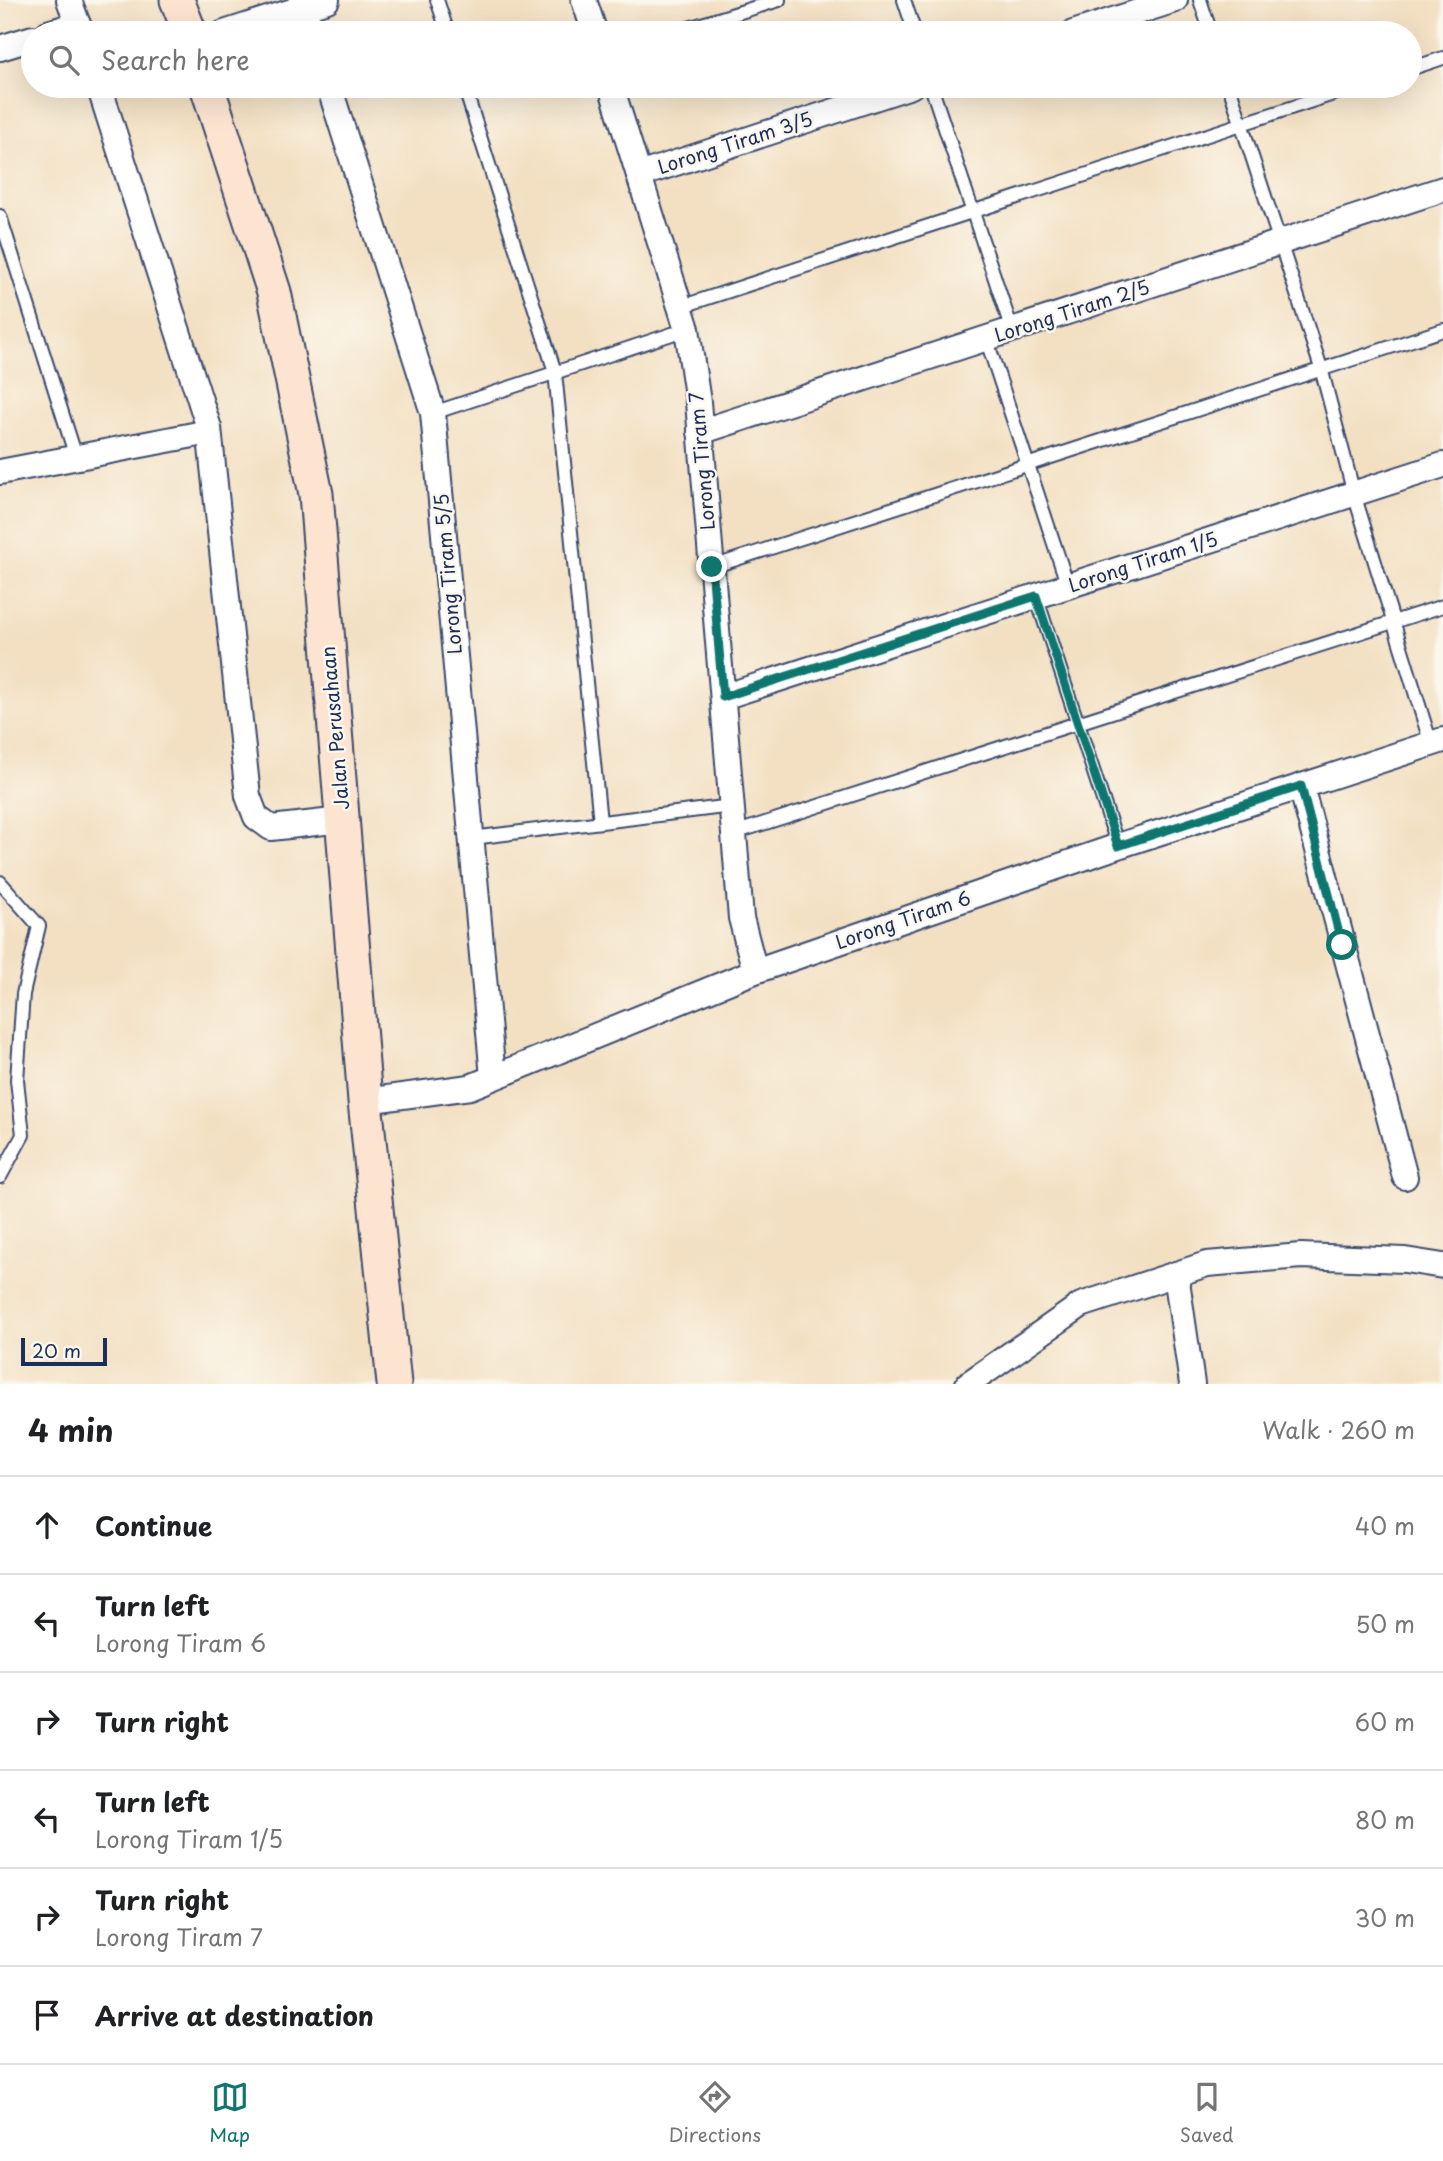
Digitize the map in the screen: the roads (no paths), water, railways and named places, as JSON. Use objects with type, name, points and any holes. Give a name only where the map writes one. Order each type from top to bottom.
[{"type":"main road","points":[[177,0],[185,21]]},
{"type":"main road","name":"Jalan Perusahaan","points":[[211,98],[274,292],[316,494],[365,1101],[394,1384]]},
{"type":"street","points":[[69,0],[76,21]]},
{"type":"street","points":[[584,0],[590,21]]},
{"type":"street","points":[[1110,21],[1175,0]]},
{"type":"street","points":[[258,21],[311,2],[312,21]]},
{"type":"street","points":[[0,48],[21,42]]},
{"type":"street","points":[[103,98],[209,432],[247,796],[256,817],[271,828],[342,820]]},
{"type":"street","name":"Lorong Tiram 5/5","points":[[333,98],[433,413],[493,1077]]},
{"type":"street","name":"Lorong Tiram 7","points":[[615,98],[683,318],[700,432],[741,918],[755,971]]},
{"type":"street","name":"Lorong Tiram 3/5","points":[[639,175],[874,98]]},
{"type":"street","name":"Lorong Tiram 2/5","points":[[700,432],[1443,190]]},
{"type":"street","points":[[0,472],[209,432]]},
{"type":"street","name":"Lorong Tiram 1/5","points":[[723,697],[1443,465]]},
{"type":"street","name":"Lorong Tiram 6","points":[[365,1101],[470,1087],[755,971],[1118,846],[1437,742]]},
{"type":"street","points":[[1301,786],[1405,1177]]},
{"type":"street","points":[[968,1384],[1081,1305],[1207,1264],[1301,1256],[1405,1260],[1443,1266]]},
{"type":"street","points":[[1176,1274],[1192,1384]]},
{"type":"lane","points":[[437,0],[444,21]]},
{"type":"lane","points":[[712,21],[779,0]]},
{"type":"lane","points":[[904,0],[911,21]]},
{"type":"lane","points":[[1200,0],[1208,21]]},
{"type":"lane","points":[[1422,65],[1443,58]]},
{"type":"lane","points":[[468,98],[555,372],[600,822]]},
{"type":"lane","points":[[935,98],[1012,330]]},
{"type":"lane","points":[[1233,98],[1321,368],[1354,494],[1393,622],[1437,742]]},
{"type":"lane","points":[[433,413],[555,372],[683,318],[973,210],[1320,98]]},
{"type":"lane","points":[[0,216],[76,457]]},
{"type":"lane","points":[[712,567],[1443,330]]},
{"type":"lane","points":[[986,338],[1069,586]]},
{"type":"lane","points":[[1036,596],[1118,846]]},
{"type":"lane","points":[[734,833],[1443,606]]},
{"type":"lane","points":[[472,838],[732,806]]},
{"type":"lane","points":[[0,882],[39,926],[23,994],[17,1080],[23,1135],[0,1177]]}]
